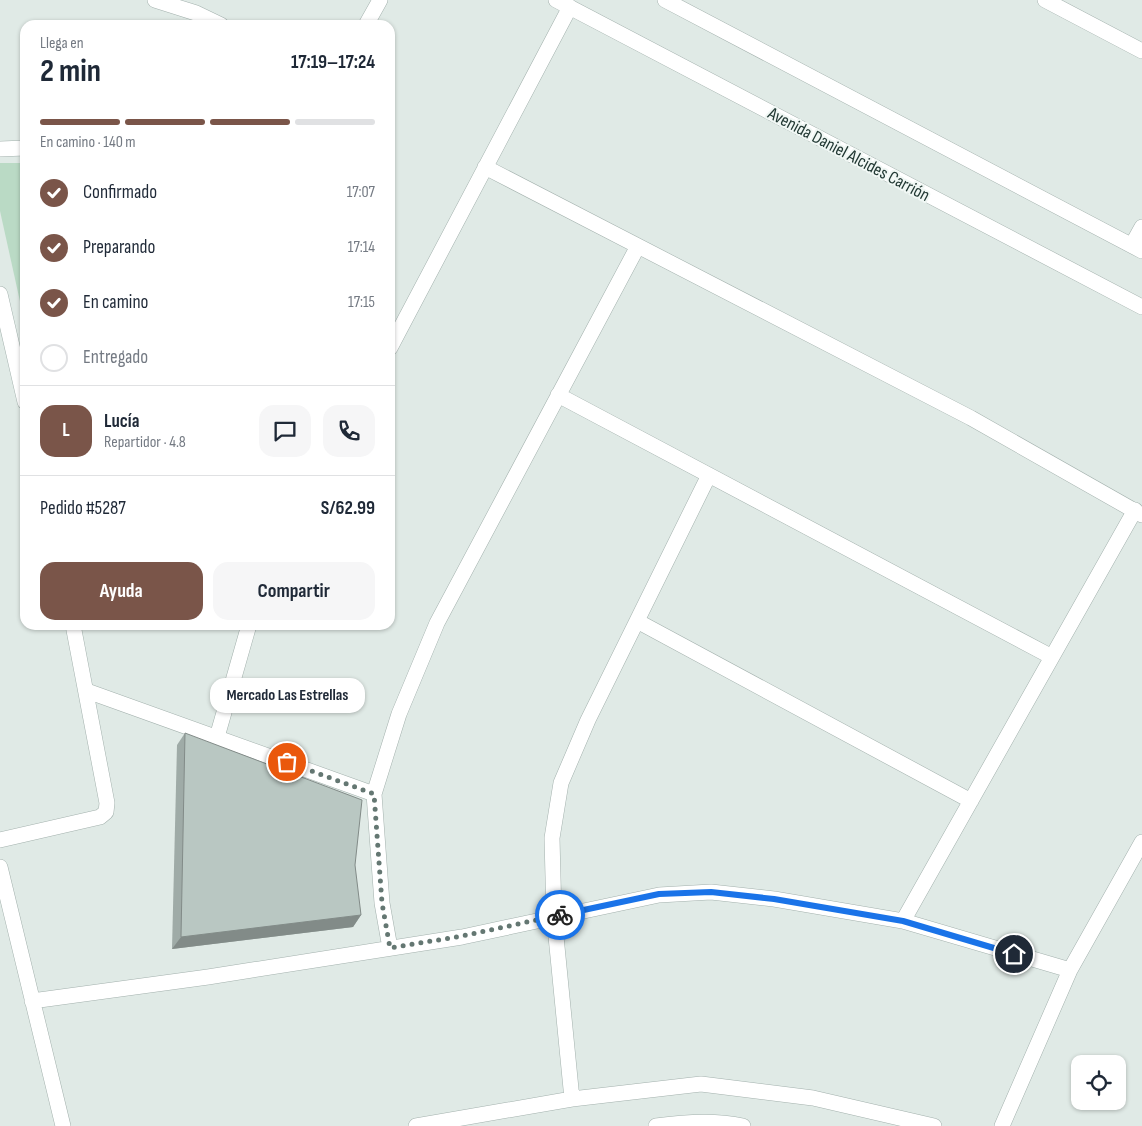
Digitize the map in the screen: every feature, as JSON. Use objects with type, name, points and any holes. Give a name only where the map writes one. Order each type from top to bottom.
[{"type":"street","points":[[155,0],[196,13],[211,20]]},
{"type":"street","points":[[369,20],[380,0]]},
{"type":"street","points":[[664,0],[686,5],[1137,248],[1142,227]]},
{"type":"street","points":[[1045,0],[1142,51]]},
{"type":"street","points":[[395,338],[485,167],[563,3]]},
{"type":"street","name":"Avenida Daniel Alcides Carrión","points":[[563,3],[1142,307]]},
{"type":"street","points":[[0,149],[20,148]]},
{"type":"street","points":[[485,167],[971,418],[1139,513],[1052,657],[903,921]]},
{"type":"street","points":[[390,948],[382,903],[374,794],[399,714],[437,623],[638,246]]},
{"type":"street","points":[[0,294],[20,380]]},
{"type":"street","points":[[558,395],[1052,657]]},
{"type":"street","points":[[572,1099],[554,916],[552,838],[561,783],[588,720],[709,475]]},
{"type":"street","points":[[637,621],[970,801]]},
{"type":"street","points":[[0,840],[100,817],[106,812],[107,803],[74,630]]},
{"type":"street","points":[[217,737],[244,630]]},
{"type":"street","points":[[87,691],[374,794]]},
{"type":"street","points":[[1002,1126],[1070,970],[1142,842]]},
{"type":"street","points":[[0,867],[63,1126]]},
{"type":"street","points":[[32,1001],[208,978],[462,936],[659,894],[711,892],[774,899],[903,921],[1070,970]]},
{"type":"street","points":[[416,1126],[572,1099],[701,1084],[813,1098],[934,1126]]},
{"type":"street","points":[[656,1126],[675,1123],[730,1123],[743,1126]]},
{"type":"green space","points":[[0,163],[20,163],[20,301],[0,211]]},
{"type":"building","points":[[185,733],[362,800],[355,865],[361,915],[181,937]]},
{"type":"way so far","points":[[287,762],[374,794],[382,903],[390,948],[462,936],[560,915]]},
{"type":"place","name":"Mercado Las Estrellas","points":[[287,762]]},
{"type":"route","points":[[560,915],[659,894],[711,892],[774,899],[903,921],[1014,954]]}]
